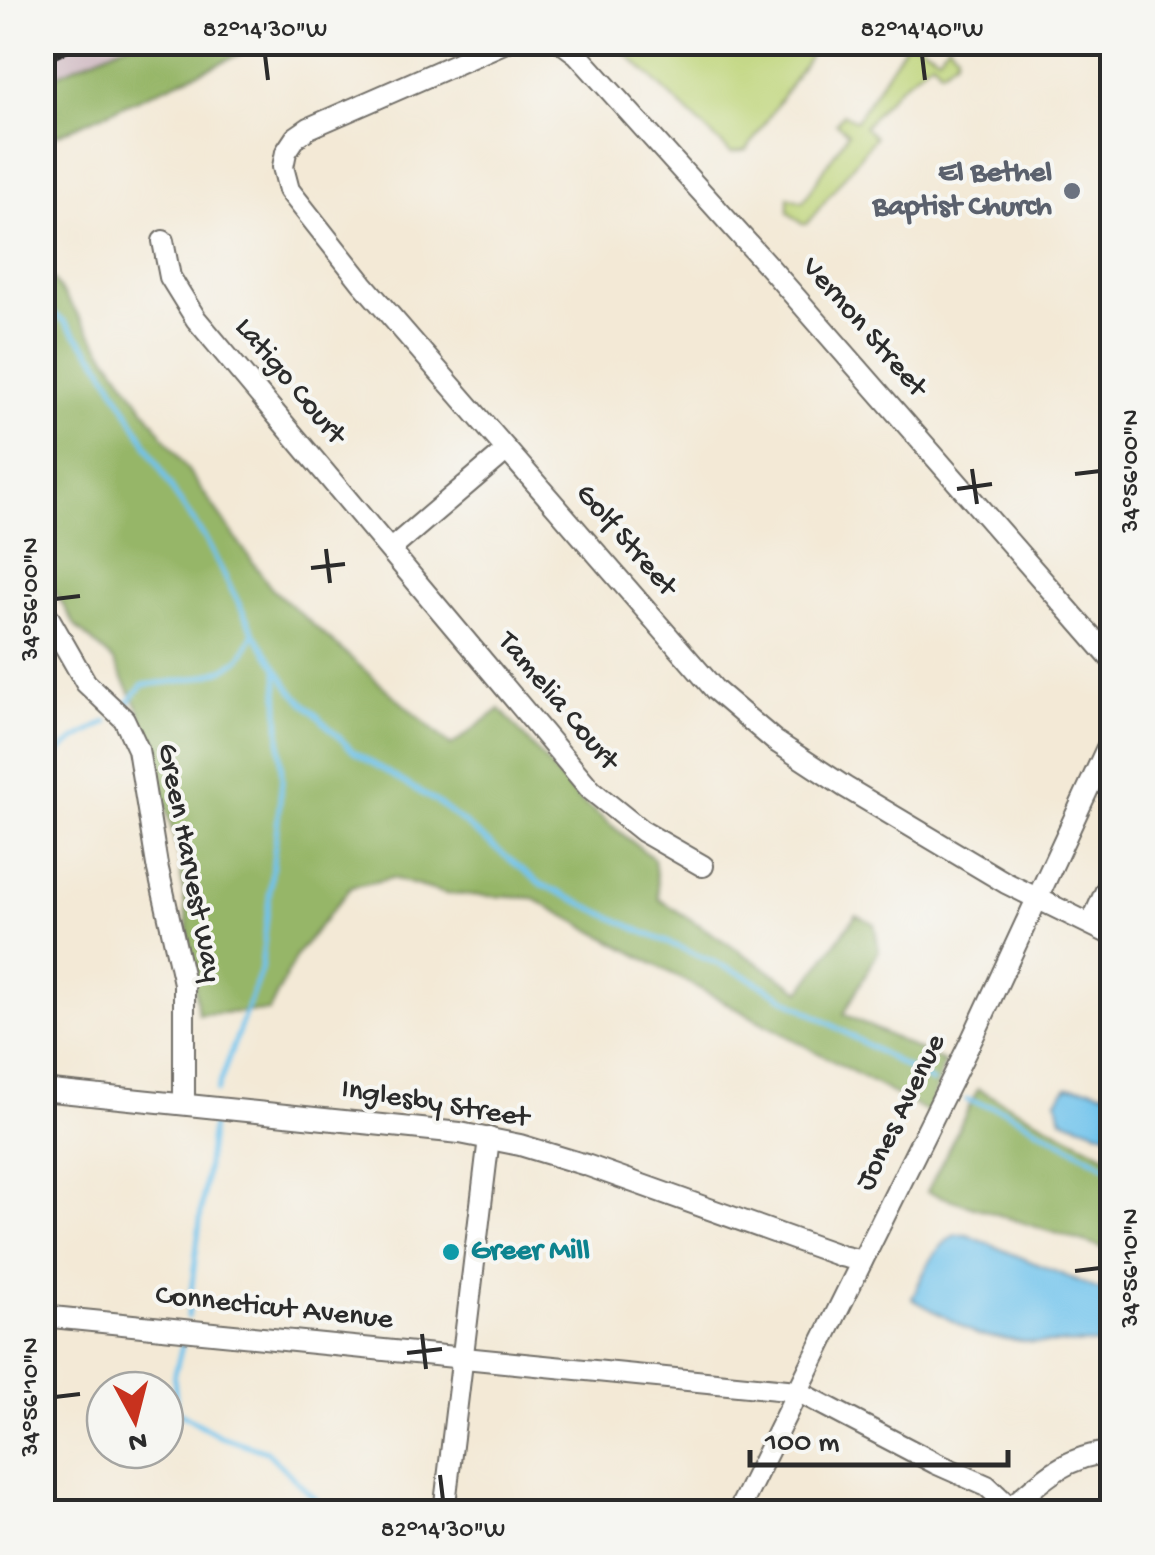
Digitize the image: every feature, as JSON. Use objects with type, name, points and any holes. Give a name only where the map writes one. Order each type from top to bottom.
[{"type":"street","name":"Golf Street","points":[[506,42],[309,128],[286,152],[283,167],[289,190],[363,284],[681,652],[739,712],[846,787],[1006,883],[1112,935]]},
{"type":"street","name":"Vernon Street","points":[[561,42],[578,54],[771,269],[1112,660]]},
{"type":"street","name":"Latigo Court","points":[[163,241],[170,276],[196,318],[391,549]]},
{"type":"street","points":[[391,549],[508,450]]},
{"type":"street","name":"Tamelia Court","points":[[391,549],[590,790],[632,824],[702,866]]},
{"type":"street","name":"Green Harvest Way","points":[[42,606],[86,683],[124,719],[138,749],[157,864],[184,984],[184,1102]]},
{"type":"street","name":"Jones Avenue","points":[[738,1512],[1112,737]]},
{"type":"street","points":[[1091,924],[1112,877]]},
{"type":"street","name":"Inglesby Street","points":[[42,1090],[184,1102],[489,1138],[586,1165],[862,1261]]},
{"type":"street","points":[[444,1512],[489,1138]]},
{"type":"street","name":"Connecticut Avenue","points":[[42,1316],[797,1391]]},
{"type":"street","points":[[797,1391],[935,1463],[988,1486],[1013,1510],[1053,1469],[1092,1454],[1112,1452]]},
{"type":"shaded area","points":[[43,43],[130,43],[43,81]]},
{"type":"green space","points":[[130,42],[265,43],[43,141],[43,81]]},
{"type":"green space","points":[[615,43],[818,43],[747,150],[731,153]]},
{"type":"green space","points":[[906,43],[917,43],[939,56],[948,43],[957,53],[956,59],[941,71],[932,60],[896,90],[864,127],[875,137],[807,224],[802,224],[788,212],[788,197],[803,202],[848,133],[836,123],[843,114],[856,121]]},
{"type":"green space","points":[[42,264],[271,588],[451,746],[500,709],[578,799],[654,859],[659,899],[801,991],[856,915],[874,923],[879,950],[844,1014],[944,1062],[929,1113],[532,898],[446,894],[392,878],[351,887],[297,954],[269,1011],[198,1014],[179,855],[139,709],[113,660],[76,627],[43,571]]},
{"type":"green space","points":[[978,1089],[1112,1158],[1112,1251],[927,1192]]},
{"type":"water","points":[[1067,1087],[1112,1094],[1112,1135],[1061,1118],[1057,1100]]},
{"type":"water","points":[[955,1235],[967,1235],[1112,1295],[1112,1344],[1035,1343],[978,1335],[912,1299],[934,1256]]},
{"type":"waterway","points":[[42,305],[64,321],[99,361],[176,496],[206,540],[254,633],[293,692],[354,752],[438,803],[541,884],[744,975],[932,1082]]},
{"type":"waterway","points":[[128,703],[142,685],[191,679],[227,667],[240,658],[254,633]]},
{"type":"waterway","points":[[217,1091],[261,970],[282,781],[277,668]]},
{"type":"waterway","points":[[42,765],[107,722]]},
{"type":"waterway","points":[[967,1100],[1004,1110],[1112,1169]]},
{"type":"waterway","points":[[188,1317],[212,1124]]},
{"type":"waterway","points":[[183,1342],[174,1377],[177,1411],[219,1436],[266,1451],[328,1512]]},
{"type":"railway","points":[[42,60],[83,42]]},
{"type":"place","name":"El Bethel Baptist Church","points":[[1072,191]]},
{"type":"place","name":"Greer Mill","points":[[451,1252]]}]
